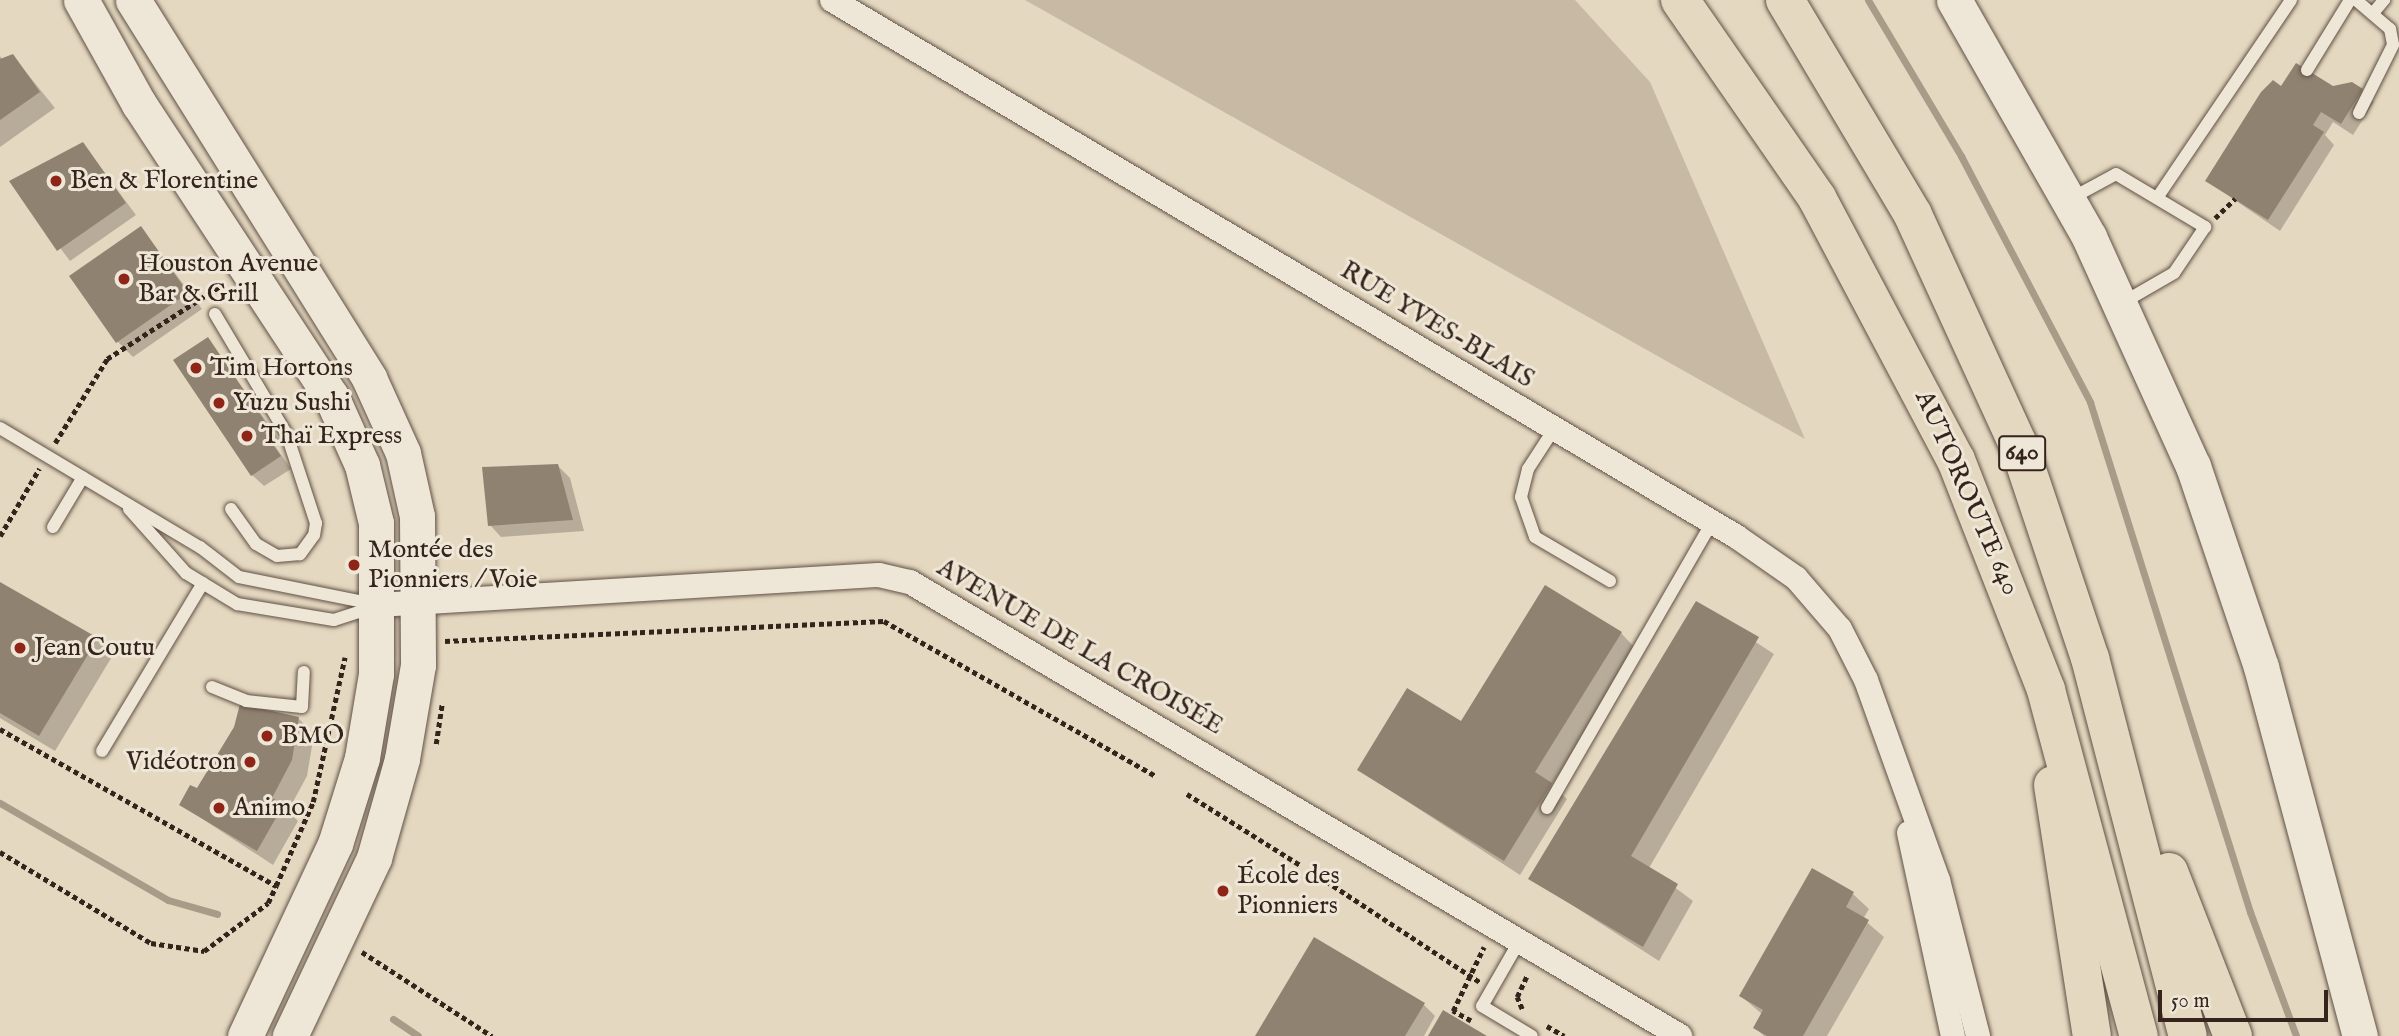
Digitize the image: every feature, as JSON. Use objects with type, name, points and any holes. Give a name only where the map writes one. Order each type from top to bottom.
[{"type":"highway","name":"AUTOROUTE 640","points":[[1680,0],[1777,134],[1863,279],[1942,430],[2025,628],[2070,766],[2139,1036]]},
{"type":"highway","name":"640","points":[[1785,0],[1888,168],[1982,357],[2053,538],[2102,702],[2188,1036]]},
{"type":"highway","points":[[2025,628],[2092,1036]]},
{"type":"highway","points":[[2102,702],[2233,1036]]},
{"type":"street","points":[[81,0],[139,104],[250,268],[331,396],[362,465],[376,523],[376,674],[364,746],[335,845],[245,1036]]},
{"type":"street","points":[[133,0],[369,379],[403,453],[417,516],[422,602],[417,679],[374,858],[290,1036]]},
{"type":"street","name":"RUE YVES-BLAIS","points":[[832,0],[1712,522],[1796,578],[1840,629],[1873,696],[1904,797],[1938,880],[1978,1036]]},
{"type":"street","points":[[1954,0],[2070,199],[2121,304],[2228,561],[2360,1036]]},
{"type":"street","name":"AVENUE DE LA CROISÉE","points":[[377,605],[878,575],[934,595],[1192,752],[1222,762],[1680,1036]]},
{"type":"street","name":"RUE YVES-BLAIS","points":[[1904,797],[1921,910],[1954,1036]]},
{"type":"lane","points":[[2157,198],[2291,0]]},
{"type":"lane","points":[[2307,69],[2350,0]]},
{"type":"lane","points":[[2356,0],[2374,12],[2390,29],[2393,45],[2358,113]]},
{"type":"lane","points":[[2374,12],[2384,0]]},
{"type":"lane","points":[[2070,199],[2116,174],[2205,228],[2174,273],[2121,304]]},
{"type":"lane","points":[[215,314],[287,435],[316,523],[314,535],[300,554],[277,556],[256,544],[231,509]]},
{"type":"lane","points":[[0,428],[122,500],[239,577],[377,605]]},
{"type":"lane","points":[[1554,429],[1528,469],[1521,497],[1535,537],[1610,581]]},
{"type":"lane","points":[[53,527],[83,477]]},
{"type":"lane","points":[[122,500],[186,573],[237,604],[279,616],[334,620],[377,605]]},
{"type":"lane","points":[[1547,808],[1712,522]]},
{"type":"lane","points":[[102,751],[203,583]]},
{"type":"lane","points":[[212,687],[246,701],[302,707],[304,672]]},
{"type":"lane","points":[[1520,940],[1482,1006],[1532,1036]]},
{"type":"path","points":[[2205,228],[2235,199]]},
{"type":"path","points":[[0,536],[107,359],[250,268]]},
{"type":"path","points":[[446,654],[447,640],[884,621],[1157,777]]},
{"type":"path","points":[[0,852],[151,943],[173,950],[204,951],[268,903],[313,802],[347,648]]},
{"type":"path","points":[[435,749],[443,695]]},
{"type":"path","points":[[0,729],[276,886]]},
{"type":"path","points":[[1186,793],[1300,865]]},
{"type":"path","points":[[1326,881],[1473,977],[1485,953],[1480,939]]},
{"type":"path","points":[[363,944],[362,956],[492,1036]]},
{"type":"path","points":[[1527,976],[1517,997],[1531,1016]]},
{"type":"path","points":[[1541,1022],[1564,1036]]},
{"type":"shaded area","points":[[1025,0],[1575,0],[1650,82],[1805,439]]},
{"type":"building","points":[[13,54],[40,92],[0,120],[0,59]]},
{"type":"building","points":[[2296,63],[2333,86],[2352,82],[2363,89],[2341,124],[2321,112],[2313,125],[2324,132],[2268,220],[2205,181],[2261,92],[2273,80],[2281,86]]},
{"type":"building","points":[[83,142],[126,203],[57,251],[9,181]]},
{"type":"building","points":[[141,226],[188,293],[116,343],[69,276]]},
{"type":"building","points":[[208,337],[270,429],[265,433],[281,456],[251,476],[173,360]]},
{"type":"building","points":[[558,464],[573,520],[488,526],[482,467]]},
{"type":"building","points":[[0,582],[98,638],[39,736],[0,713]]},
{"type":"building","points":[[1545,585],[1622,632],[1535,772],[1552,783],[1504,861],[1357,770],[1407,688],[1461,721]]},
{"type":"building","points":[[1696,601],[1759,637],[1631,856],[1678,884],[1643,947],[1528,879]]},
{"type":"building","points":[[240,704],[299,717],[292,760],[272,798],[284,804],[257,851],[179,805],[190,785],[197,788],[234,727]]},
{"type":"building","points":[[1812,868],[1854,892],[1846,907],[1869,920],[1803,1036],[1767,1036],[1753,1028],[1763,1010],[1739,996]]},
{"type":"building","points":[[1314,937],[1425,1003],[1405,1036],[1255,1036]]},
{"type":"building","points":[[1443,1010],[1487,1036],[1428,1036]]},
{"type":"waterway","points":[[1868,0],[1961,156],[2090,402],[2250,912],[2296,1036]]},
{"type":"waterway","points":[[0,803],[168,900],[217,914]]},
{"type":"waterway","points":[[393,1019],[418,1036]]},
{"type":"place","name":"Ben & Florentine","points":[[56,181]]},
{"type":"place","name":"Houston Avenue Bar & Grill","points":[[124,279]]},
{"type":"place","name":"Tim Hortons","points":[[196,368]]},
{"type":"place","name":"Yuzu Sushi","points":[[219,403]]},
{"type":"place","name":"Thaï Express","points":[[247,436]]},
{"type":"place","name":"Montée des Pionniers / Voie","points":[[354,565]]},
{"type":"place","name":"Jean Coutu","points":[[20,648]]},
{"type":"place","name":"BMO","points":[[267,736]]},
{"type":"place","name":"Vidéotron","points":[[250,762]]},
{"type":"place","name":"Animo","points":[[219,808]]},
{"type":"place","name":"École des Pionniers","points":[[1223,891]]}]
